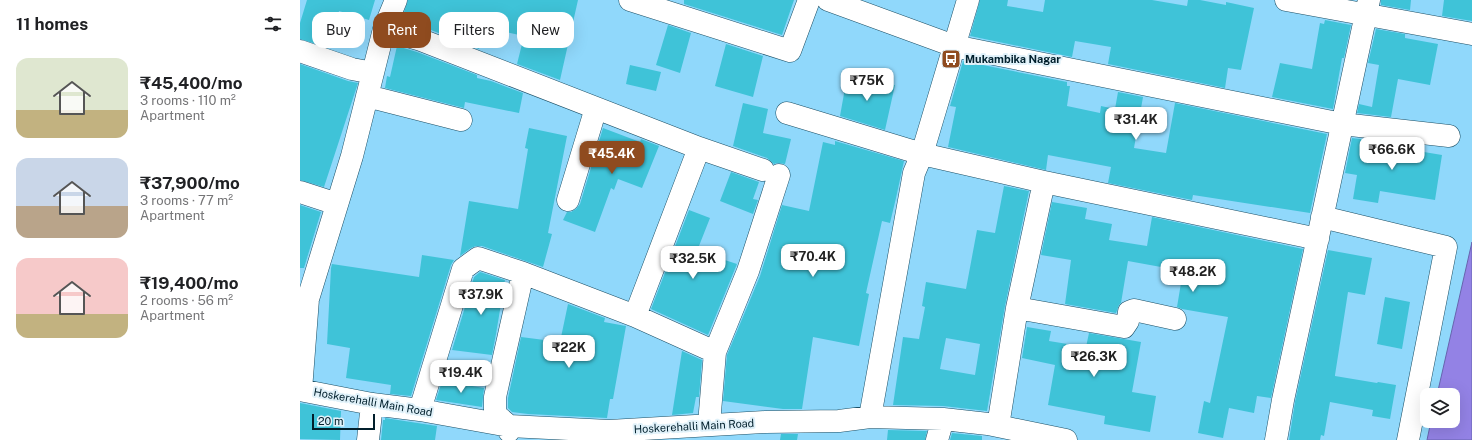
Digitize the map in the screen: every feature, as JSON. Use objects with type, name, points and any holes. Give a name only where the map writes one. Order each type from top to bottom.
[{"type":"street","points":[[391,12],[396,0]]},
{"type":"street","points":[[630,0],[790,51],[809,0]]},
{"type":"street","points":[[828,0],[954,46],[1342,124],[1449,136]]},
{"type":"street","points":[[870,417],[914,173],[922,154],[968,0]]},
{"type":"street","points":[[1286,0],[1367,8],[1472,34]]},
{"type":"street","points":[[1276,440],[1283,400],[1367,8]]},
{"type":"street","points":[[431,44],[699,148],[771,173],[748,271],[715,352],[709,424]]},
{"type":"street","points":[[300,390],[308,299],[352,156],[379,48]]},
{"type":"street","points":[[300,51],[352,69],[373,73]]},
{"type":"street","points":[[367,96],[462,120]]},
{"type":"street","points":[[568,200],[596,108]]},
{"type":"street","points":[[787,113],[922,154],[1044,182],[1318,239]]},
{"type":"street","points":[[635,316],[699,148]]},
{"type":"street","points":[[998,426],[1017,308],[1044,182]]},
{"type":"street","points":[[300,192],[337,204]]},
{"type":"street","points":[[1322,217],[1446,247],[1408,440]]},
{"type":"street","points":[[420,410],[463,269],[478,258],[523,273],[635,316],[715,352]]},
{"type":"street","points":[[508,433],[495,414],[495,397],[523,273]]},
{"type":"street","points":[[1017,308],[1124,326],[1128,321],[1129,312],[1134,310],[1175,318]]},
{"type":"street","name":"Hoskerehalli Main Road","points":[[300,390],[372,404],[420,410],[508,433],[609,431],[709,424],[765,422],[836,431],[870,417],[943,419],[988,424],[1038,437],[1066,440]]},
{"type":"street","points":[[368,440],[372,404]]},
{"type":"street","points":[[937,440],[943,419]]},
{"type":"shaded area","points":[[1472,242],[1472,440],[1427,440],[1430,428],[1460,428],[1460,388],[1439,388]]},
{"type":"building","points":[[307,0],[375,0],[369,20],[365,19],[365,12],[312,12],[312,43],[300,39],[300,23]]},
{"type":"building","points":[[408,0],[578,0],[574,18],[574,12],[517,12],[517,34],[509,33],[509,12],[439,12],[439,33],[431,30],[431,12],[404,12]]},
{"type":"building","points":[[684,0],[794,0],[782,35],[684,4]]},
{"type":"building","points":[[980,0],[1008,0],[1007,6],[1043,12],[1045,0],[1152,0],[1187,6],[1188,0],[1200,0],[1226,5],[1226,2],[1254,8],[1241,70],[1228,68],[1225,88],[1108,64],[1111,47],[1075,41],[1072,57],[970,36]]},
{"type":"building","points":[[1381,0],[1411,0],[1410,10],[1381,5]]},
{"type":"building","points":[[1444,0],[1472,0],[1472,21],[1442,16]]},
{"type":"building","points":[[1325,20],[1351,25],[1344,58],[1342,58],[1333,109],[1272,97],[1280,63],[1312,69],[1320,23],[1324,24]]},
{"type":"building","points":[[668,25],[691,33],[680,73],[656,65]]},
{"type":"building","points":[[1376,29],[1405,34],[1405,38],[1438,44],[1430,85],[1398,79],[1391,117],[1357,113],[1359,104],[1372,107],[1379,65],[1368,63]]},
{"type":"building","points":[[726,44],[763,56],[753,97],[715,86]]},
{"type":"building","points":[[397,48],[404,48],[477,75],[477,78],[491,81],[523,93],[519,113],[465,102],[464,108],[385,88],[387,76],[390,77]]},
{"type":"building","points":[[521,48],[567,48],[560,80],[517,64]]},
{"type":"building","points":[[963,61],[1067,82],[1067,86],[1070,86],[1067,106],[1100,113],[1101,106],[1115,109],[1118,92],[1143,97],[1134,148],[1166,153],[1175,103],[1327,134],[1310,213],[1193,195],[1192,200],[1108,183],[1111,167],[1048,155],[1046,170],[948,147],[956,107],[950,106]]},
{"type":"building","points":[[300,64],[348,81],[358,83],[324,187],[300,180]]},
{"type":"building","points":[[630,65],[661,72],[656,91],[626,84]]},
{"type":"building","points":[[847,77],[895,85],[885,130],[840,116]]},
{"type":"building","points":[[743,103],[768,109],[763,133],[791,139],[785,164],[774,164],[767,158],[733,146]]},
{"type":"building","points":[[529,128],[567,136],[548,233],[552,234],[543,267],[482,246],[471,248],[460,256],[469,201],[518,209],[528,149],[525,148]]},
{"type":"building","points":[[603,128],[640,142],[641,139],[659,146],[642,188],[618,179],[614,190],[611,188],[595,232],[563,220],[567,212],[571,212],[576,209],[580,204]]},
{"type":"building","points":[[1352,138],[1386,142],[1385,148],[1417,154],[1418,151],[1442,155],[1435,200],[1380,191],[1378,203],[1353,199],[1357,175],[1345,173]]},
{"type":"building","points":[[835,141],[904,161],[890,223],[882,221],[866,293],[869,294],[859,346],[813,337],[802,409],[783,409],[723,401],[727,355],[760,276],[782,205],[809,211],[823,142],[835,145]]},
{"type":"building","points":[[731,172],[759,182],[753,199],[758,200],[753,214],[720,201]]},
{"type":"building","points":[[1004,186],[1029,191],[1005,306],[987,411],[943,406],[893,405],[903,337],[919,339],[925,307],[922,306],[926,282],[966,289],[977,230],[995,233]],"holes":[[[946,338],[980,344],[975,375],[940,369]]]},
{"type":"building","points":[[1052,202],[1087,208],[1085,219],[1112,224],[1109,240],[1147,246],[1152,217],[1303,249],[1271,398],[1257,396],[1254,413],[1229,408],[1223,438],[1198,433],[1204,401],[1210,403],[1228,317],[1177,307],[1183,271],[1128,261],[1121,303],[1116,313],[1065,304],[1071,260],[1041,255]]},
{"type":"building","points":[[300,205],[321,212],[304,268],[300,268]]},
{"type":"building","points":[[689,210],[710,218],[697,251],[737,264],[708,335],[651,309]]},
{"type":"building","points":[[1328,250],[1372,258],[1365,295],[1348,292],[1335,376],[1396,385],[1390,419],[1372,416],[1373,410],[1330,402],[1324,436],[1321,435],[1320,440],[1289,440],[1295,402]]},
{"type":"building","points":[[422,255],[454,260],[451,265],[411,396],[390,394],[391,385],[346,378],[350,348],[327,344],[332,264],[419,277]]},
{"type":"building","points":[[480,272],[505,280],[492,355],[452,350],[474,277]]},
{"type":"building","points":[[1385,297],[1410,302],[1402,349],[1377,344]]},
{"type":"building","points":[[568,304],[605,318],[604,322],[626,326],[613,399],[610,399],[607,418],[512,412],[508,408],[508,398],[521,337],[560,342]]},
{"type":"building","points":[[1027,327],[1051,331],[1049,341],[1086,347],[1089,333],[1141,342],[1132,392],[1156,396],[1150,432],[1104,424],[1105,416],[1048,405],[1055,365],[1022,358]]},
{"type":"building","points":[[682,351],[702,360],[699,397],[696,397],[693,413],[672,415]]},
{"type":"building","points":[[442,381],[484,388],[482,407],[436,400]]},
{"type":"building","points":[[300,403],[341,411],[340,440],[300,439]]},
{"type":"building","points":[[385,418],[437,426],[435,440],[381,440],[383,420],[385,420]]},
{"type":"building","points":[[888,430],[927,431],[925,440],[887,440]]},
{"type":"building","points":[[952,433],[982,436],[982,440],[950,440]]},
{"type":"building","points":[[781,434],[798,434],[797,440],[780,440]]},
{"type":"place","name":"Mukambika Nagar","points":[[951,59]]}]
